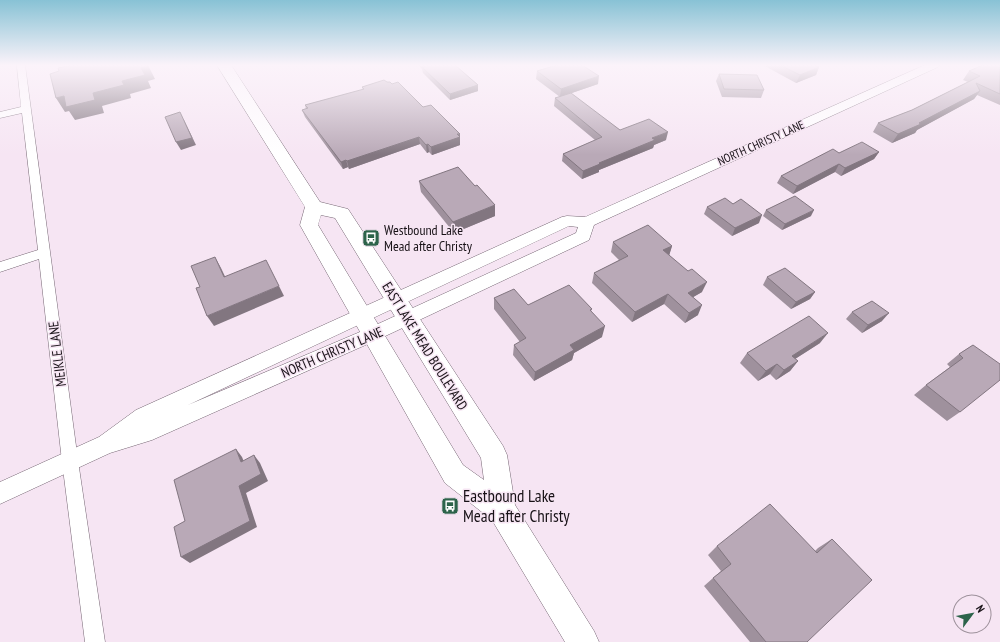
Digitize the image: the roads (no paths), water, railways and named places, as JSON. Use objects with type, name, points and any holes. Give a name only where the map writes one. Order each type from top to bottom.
[{"type":"main road","points":[[243,95],[314,207]]},
{"type":"main road","name":"EAST LAKE MEAD BOULEVARD","points":[[502,510],[494,454],[340,213],[314,207],[309,225],[454,474],[502,510],[583,642]]},
{"type":"street","name":"MEIKLE LANE","points":[[25,95],[70,461],[95,642]]},
{"type":"street","name":"NORTH CHRISTY LANE","points":[[401,309],[567,221],[588,222],[868,95]]},
{"type":"street","points":[[0,116],[27,109]]},
{"type":"street","name":"NORTH CHRISTY LANE","points":[[0,493],[106,444],[145,433],[367,324],[401,309],[583,236],[588,222]]},
{"type":"street","points":[[0,268],[45,252]]},
{"type":"place","name":"Westbound Lake Mead after Christy","points":[[371,238]]},
{"type":"place","name":"Eastbound Lake Mead after Christy","points":[[450,506]]}]
